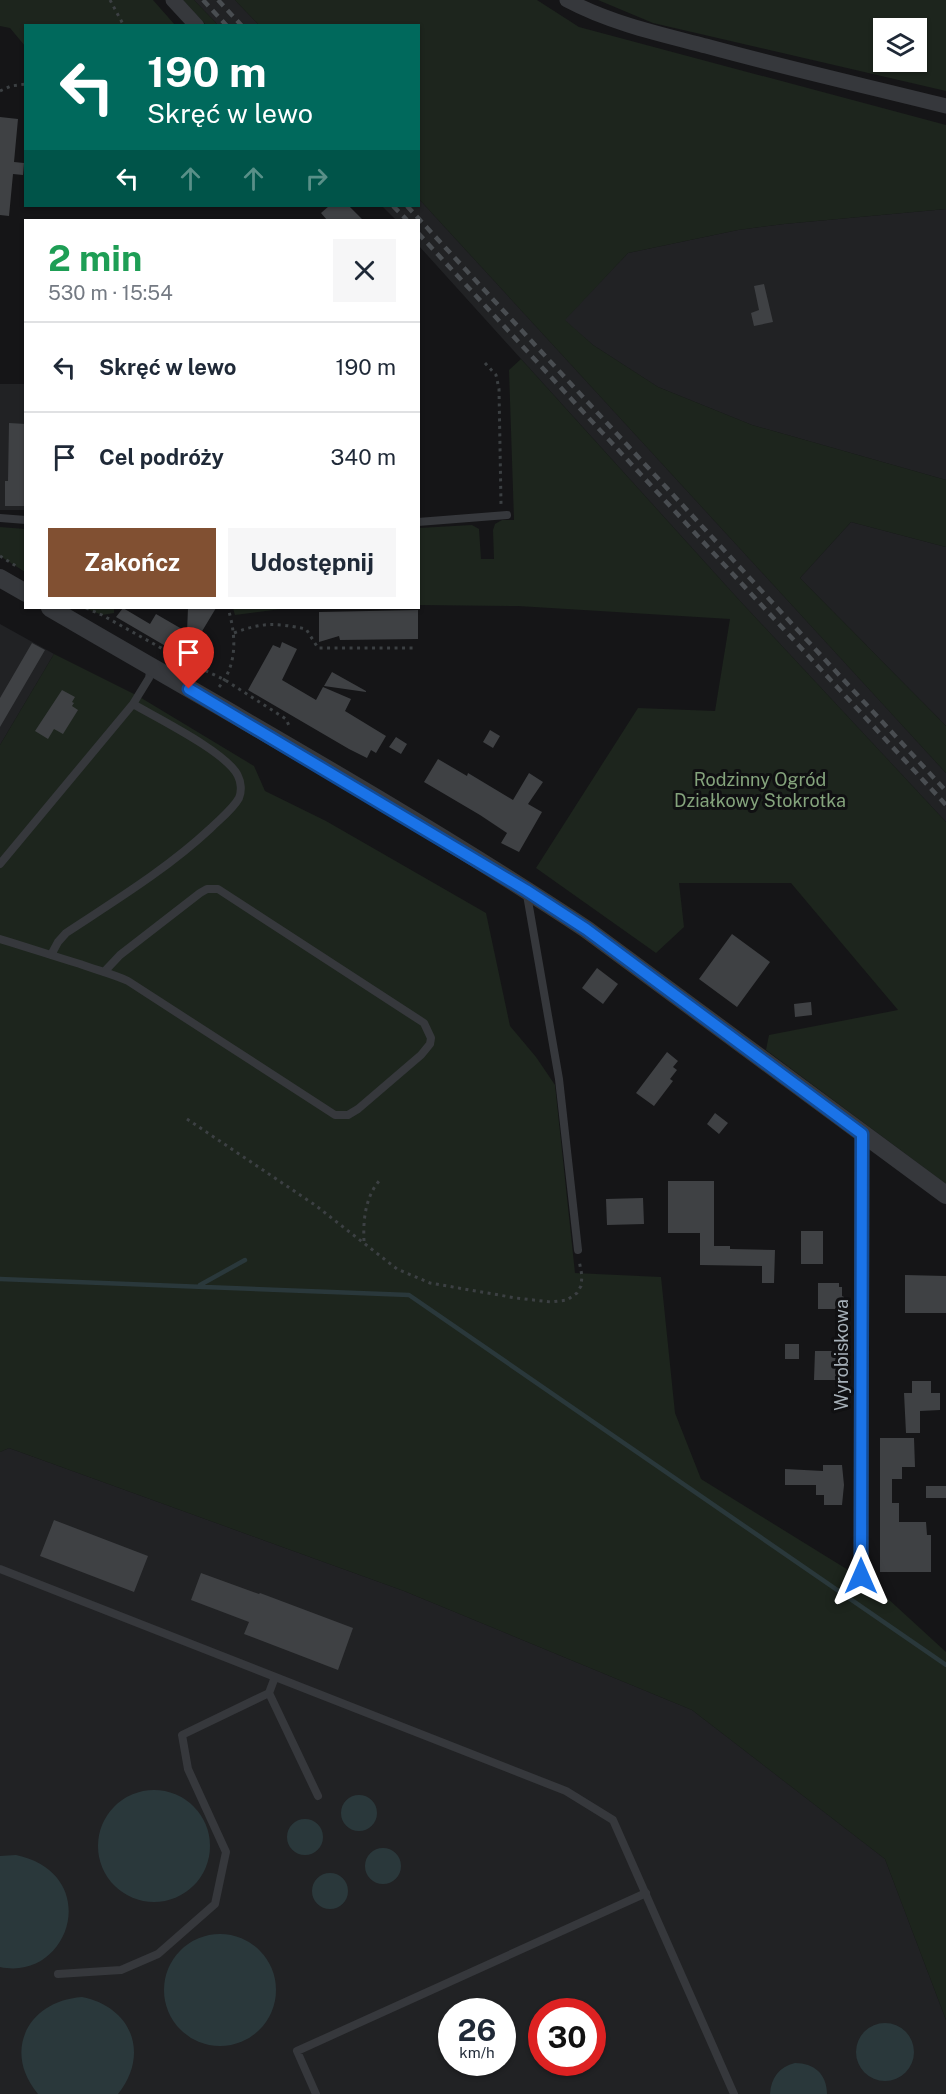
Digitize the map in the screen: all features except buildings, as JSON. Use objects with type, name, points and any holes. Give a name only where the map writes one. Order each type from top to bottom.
[{"type":"street","points":[[173,0],[195,24]]},
{"type":"street","points":[[567,0],[606,17],[682,40],[946,106]]},
{"type":"street","points":[[0,578],[24,592]]},
{"type":"street","points":[[52,609],[526,890],[586,929],[946,1195]]},
{"type":"street","name":"Wyrobiskowa","points":[[861,1576],[862,1134]]},
{"type":"lane","points":[[420,522],[504,515]]},
{"type":"lane","points":[[0,518],[24,520]]},
{"type":"lane","points":[[0,864],[133,704],[149,678],[151,667]]},
{"type":"lane","points":[[51,955],[66,933],[165,868],[188,849],[232,807],[241,794],[237,772],[222,757],[133,704]]},
{"type":"lane","points":[[0,939],[128,981],[335,1114],[348,1114],[358,1109],[421,1055],[430,1044],[424,1023],[218,889],[207,889],[200,892],[120,955],[104,972]]},
{"type":"lane","points":[[526,890],[559,1079],[578,1250]]},
{"type":"lane","points":[[0,1569],[566,1791],[613,1820],[734,2094]]},
{"type":"lane","points":[[275,1677],[269,1694],[318,1796]]},
{"type":"lane","points":[[58,1974],[121,1970],[158,1954],[215,1904],[226,1852],[188,1769],[182,1735],[269,1694]]},
{"type":"lane","points":[[316,2094],[297,2051],[646,1893]]},
{"type":"path","points":[[110,0],[123,24]]},
{"type":"path","points":[[0,91],[11,86],[24,84]]},
{"type":"path","points":[[485,363],[496,375],[499,389],[504,515]]},
{"type":"path","points":[[0,556],[17,567]]},
{"type":"path","points":[[87,609],[225,680],[286,719],[290,728]]},
{"type":"path","points":[[208,700],[225,680],[235,651],[234,633],[228,609]]},
{"type":"path","points":[[234,633],[263,624],[282,624],[306,628],[318,648],[413,648]]},
{"type":"path","points":[[187,1119],[315,1205],[397,1269],[430,1284],[516,1298],[551,1302],[567,1300],[577,1293],[581,1286],[582,1276],[578,1250]]},
{"type":"path","points":[[364,1241],[363,1227],[371,1190],[379,1181]]},
{"type":"shaded area","points":[[194,0],[235,0],[258,24],[217,24]]},
{"type":"shaded area","points":[[420,200],[946,773],[946,822],[740,601],[420,247],[420,219],[395,219],[383,207],[420,207]]},
{"type":"shaded area","points":[[946,209],[946,480],[752,425],[658,387],[593,345],[564,320],[628,253],[738,230]]},
{"type":"shaded area","points":[[0,384],[24,384],[24,510],[0,510]]},
{"type":"shaded area","points":[[851,522],[946,547],[946,726],[800,578]]},
{"type":"shaded area","points":[[0,624],[54,654],[0,745]]},
{"type":"shaded area","points":[[9,1448],[404,1591],[692,1710],[885,1859],[946,2020],[946,2094],[0,2094],[0,1452]]},
{"type":"shaded area","points":[[154,1790],[176,1794],[194,1806],[206,1824],[210,1846],[206,1868],[194,1886],[176,1898],[154,1902],[132,1898],[114,1886],[102,1868],[98,1846],[102,1824],[114,1806],[132,1794]]},
{"type":"shaded area","points":[[359,1795],[372,1800],[377,1813],[372,1826],[359,1831],[346,1826],[341,1813],[346,1800]]},
{"type":"shaded area","points":[[305,1819],[318,1824],[323,1837],[318,1850],[305,1855],[292,1850],[287,1837],[292,1824]]},
{"type":"shaded area","points":[[383,1848],[396,1853],[401,1866],[396,1879],[383,1884],[370,1879],[365,1866],[370,1853]]},
{"type":"shaded area","points":[[16,1855],[43,1866],[60,1883],[68,1903],[67,1924],[59,1943],[44,1958],[24,1967],[0,1967],[0,1856]]},
{"type":"shaded area","points":[[330,1873],[343,1878],[348,1891],[343,1904],[330,1909],[317,1904],[312,1891],[317,1878]]},
{"type":"shaded area","points":[[220,1934],[242,1938],[260,1950],[272,1968],[276,1990],[272,2012],[260,2030],[242,2042],[220,2046],[198,2042],[180,2030],[168,2012],[164,1990],[168,1968],[180,1950],[198,1938]]},
{"type":"shaded area","points":[[82,1997],[99,2002],[113,2011],[124,2022],[131,2034],[134,2048],[133,2063],[128,2079],[118,2094],[38,2094],[27,2078],[22,2061],[22,2045],[26,2031],[35,2018],[47,2008],[63,2001]]},
{"type":"shaded area","points":[[885,2023],[901,2028],[909,2036],[914,2052],[909,2068],[901,2076],[885,2081],[869,2076],[861,2068],[856,2052],[861,2036],[869,2028]]},
{"type":"shaded area","points":[[795,2063],[808,2065],[818,2071],[825,2081],[827,2094],[770,2094],[772,2083],[780,2070]]},
{"type":"green space","points":[[0,0],[153,0],[174,24],[24,24],[24,45],[10,28],[0,26]]},
{"type":"green space","points":[[183,0],[194,0],[217,24],[205,24]]},
{"type":"green space","points":[[235,0],[537,0],[579,27],[946,125],[946,209],[738,230],[628,253],[565,320],[593,345],[658,387],[752,425],[946,480],[946,547],[851,522],[800,578],[946,726],[946,773],[420,200],[420,24],[258,24]]},
{"type":"green space","points":[[598,0],[946,0],[946,91],[653,23]]},
{"type":"green space","name":"Rodzinny Ogród Działkowy Stokrotka","points":[[521,359],[740,601],[946,822],[946,1184],[766,1050],[769,1035],[898,1010],[791,883],[679,883],[684,927],[656,953],[536,868],[638,708],[715,711],[730,619],[518,606],[420,605],[420,528],[472,525],[479,529],[481,559],[494,559],[493,530],[495,524],[502,520],[514,520],[509,370]]},
{"type":"green space","points":[[0,527],[24,529],[24,571],[0,556]]},
{"type":"green space","points":[[87,609],[114,609],[114,613],[102,615]]},
{"type":"green space","points":[[233,609],[281,609],[235,615]]},
{"type":"green space","points":[[54,654],[138,696],[254,766],[265,791],[326,821],[486,913],[510,1026],[536,1057],[555,1085],[575,1273],[661,1277],[675,1413],[701,1479],[874,1586],[946,1652],[946,2020],[885,1859],[692,1710],[404,1591],[9,1448],[0,1452],[0,745]]},
{"type":"waterway","points":[[200,1285],[245,1260]]},
{"type":"waterway","points":[[0,1279],[409,1295],[946,1665]]},
{"type":"railway","points":[[203,0],[225,24]]},
{"type":"railway","points":[[218,0],[240,24]]},
{"type":"railway","points":[[394,207],[406,219]]},
{"type":"railway","points":[[408,207],[419,219]]},
{"type":"railway","points":[[420,220],[946,791]]},
{"type":"railway","points":[[420,235],[946,805]]},
{"type":"route","points":[[189,689],[477,859],[586,929],[862,1134],[861,1576]]}]
